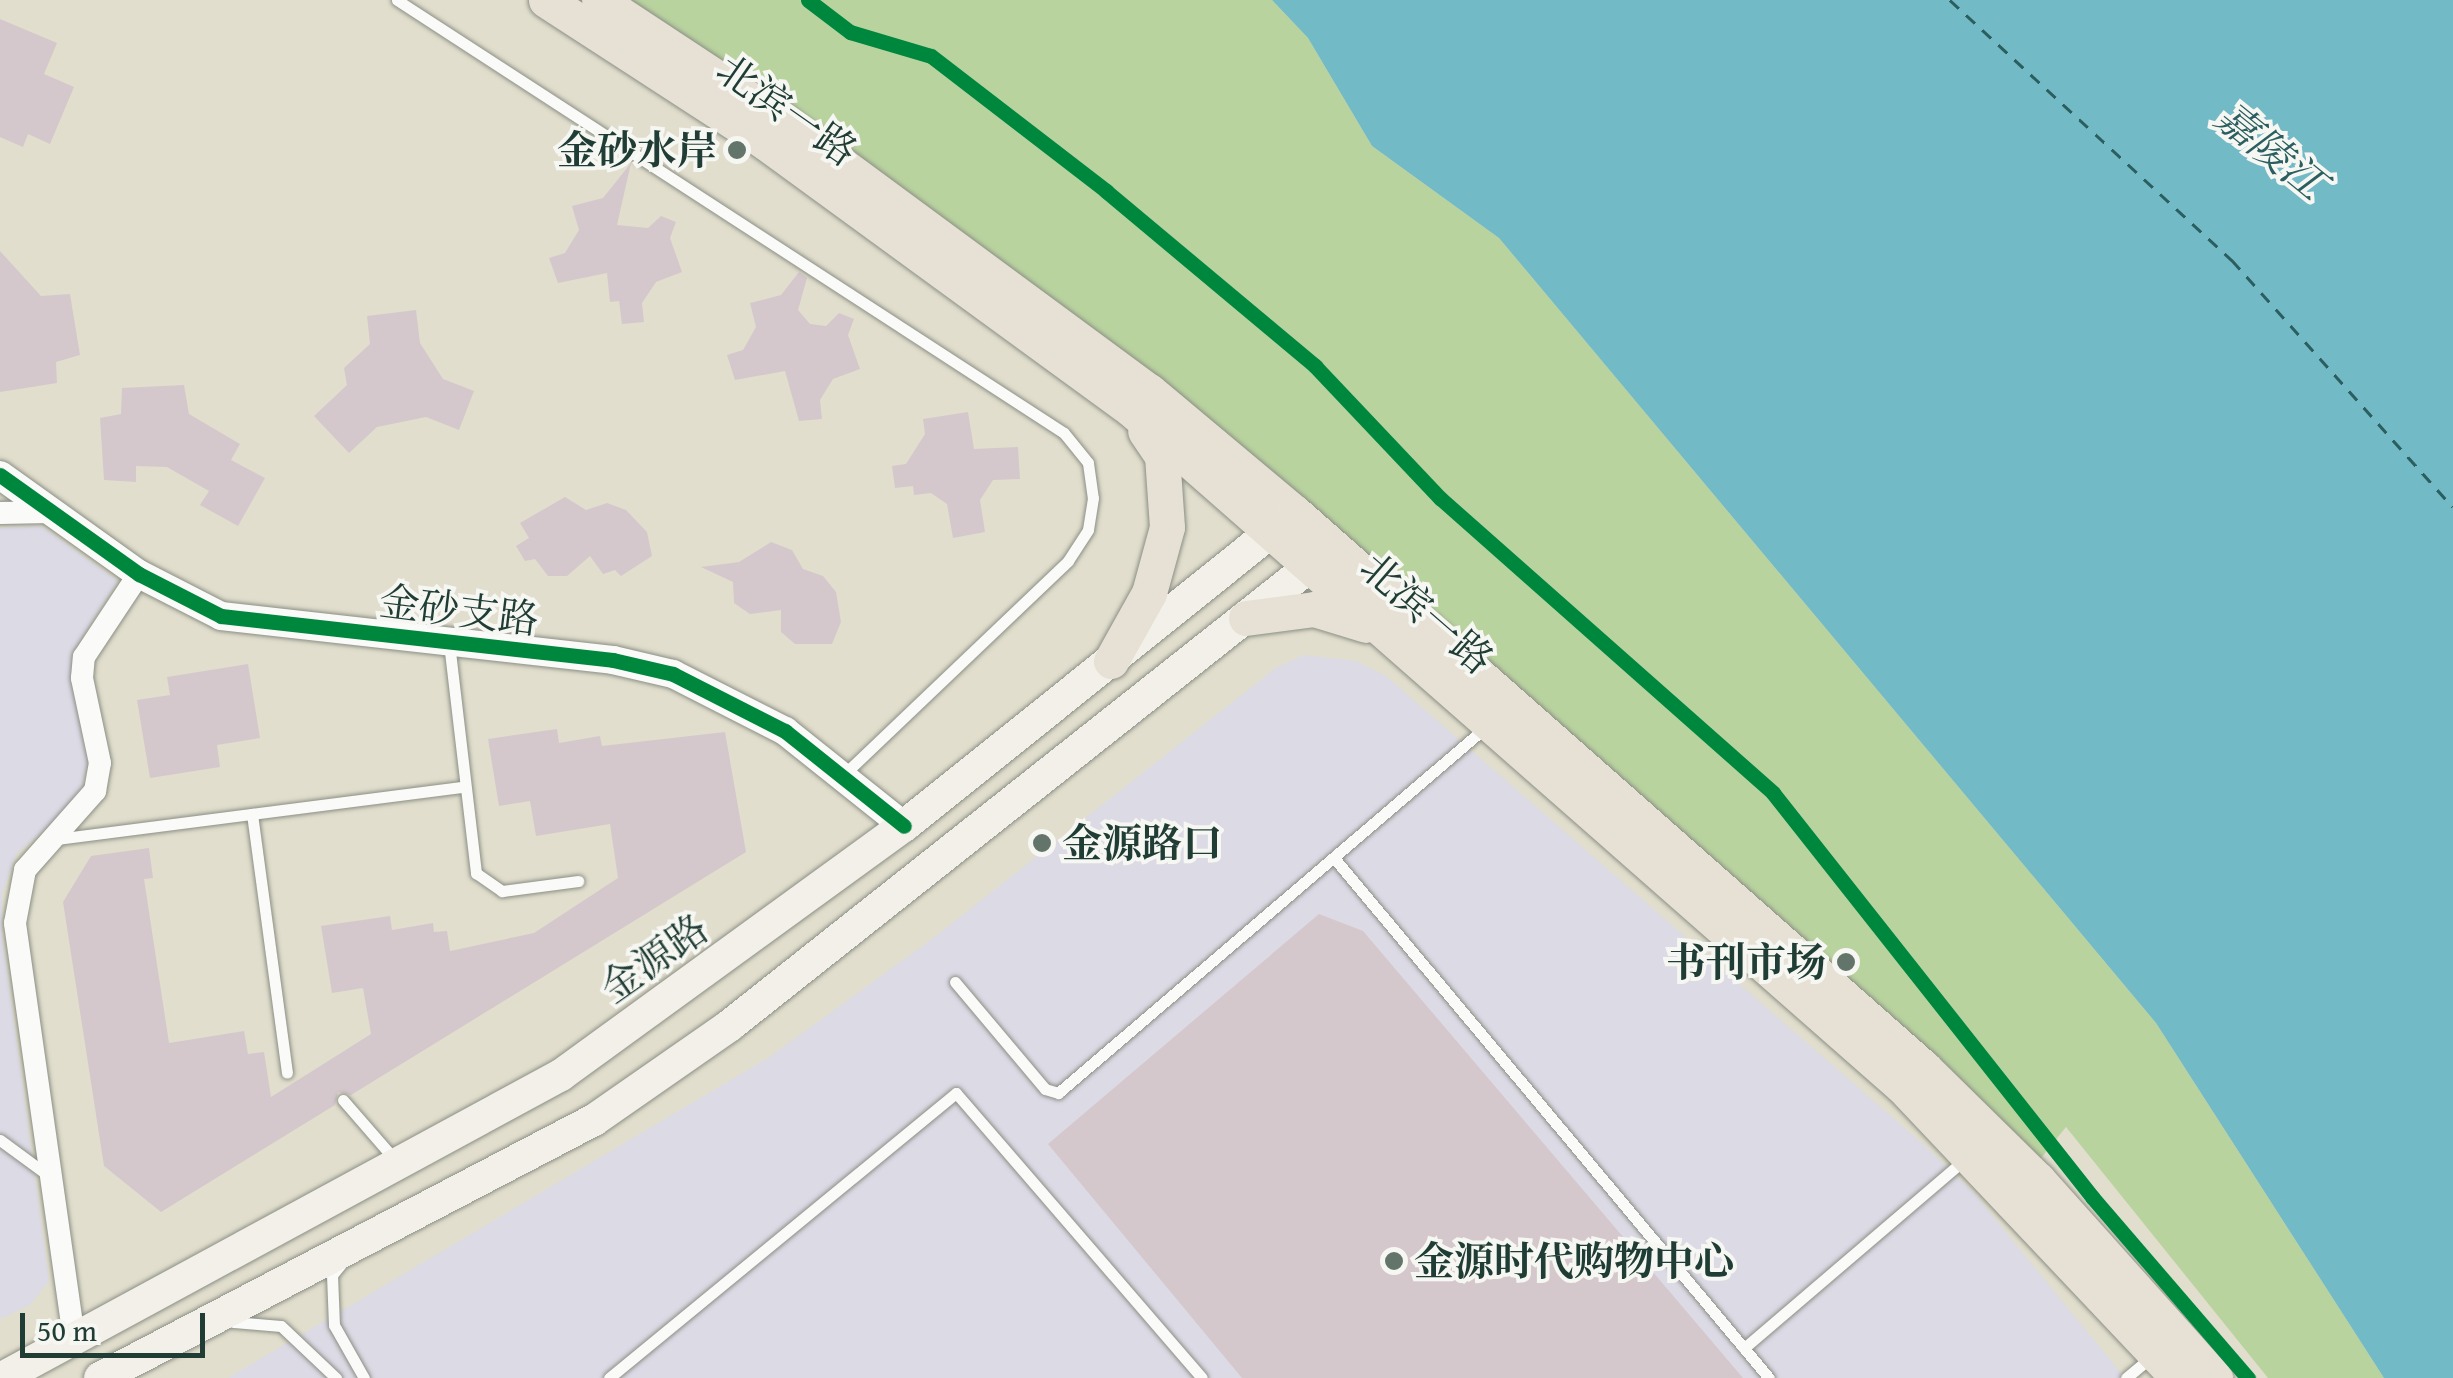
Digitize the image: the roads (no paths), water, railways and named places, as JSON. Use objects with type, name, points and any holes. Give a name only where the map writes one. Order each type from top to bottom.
[{"type":"main road","name":"北滨一路","points":[[546,0],[766,144],[1284,522]]},
{"type":"main road","name":"北滨一路","points":[[599,0],[781,120],[1149,391],[1322,558],[1924,1068],[2038,1180],[2215,1378]]},
{"type":"main road","points":[[1111,661],[1150,593],[1168,528],[1162,456],[1131,410]]},
{"type":"main road","name":"金源路","points":[[9,1370],[561,1075],[904,826],[1284,522]]},
{"type":"main road","name":"北滨一路","points":[[1322,558],[1386,633],[1902,1086],[2166,1366]]},
{"type":"main road","points":[[100,1378],[594,1120],[729,1026],[1322,558]]},
{"type":"main road","points":[[1246,618],[1314,609],[1386,633]]},
{"type":"main road","points":[[1111,661],[1128,659],[1146,675],[1137,704]]},
{"type":"street","name":"金砂支路","points":[[0,475],[138,574],[221,616],[613,660],[672,674],[727,696],[845,773],[904,826]]},
{"type":"street","points":[[0,513],[50,512]]},
{"type":"street","points":[[74,1338],[15,922],[26,870],[95,791],[100,763],[82,678],[84,656],[138,574]]},
{"type":"lane","points":[[397,0],[1064,433],[1088,463],[1093,498],[1088,530],[1068,560],[845,773]]},
{"type":"lane","points":[[449,642],[470,859],[488,884],[502,891],[578,881]]},
{"type":"lane","points":[[955,982],[1045,1089],[1058,1092],[1489,724]]},
{"type":"lane","points":[[56,839],[464,787]]},
{"type":"lane","points":[[252,814],[287,1073]]},
{"type":"lane","points":[[1334,858],[1769,1378]]},
{"type":"lane","points":[[610,1378],[956,1093],[1202,1378]]},
{"type":"lane","points":[[344,1100],[398,1163]]},
{"type":"lane","points":[[0,1140],[48,1176]]},
{"type":"lane","points":[[1744,1348],[1970,1155]]},
{"type":"lane","points":[[354,1248],[332,1275],[330,1294],[334,1325],[364,1378]]},
{"type":"lane","points":[[204,1325],[253,1320],[281,1326],[336,1378]]},
{"type":"lane","points":[[2126,1378],[2166,1366]]},
{"type":"water","name":"嘉陵江","points":[[1272,0],[2453,0],[2453,1378],[2384,1378],[2156,1023],[1499,238],[1372,146],[1308,38]]},
{"type":"place","name":"金砂水岸","points":[[737,150]]},
{"type":"place","name":"金源路口","points":[[1042,843]]},
{"type":"place","name":"书刊市场","points":[[1846,962]]},
{"type":"place","name":"金源时代购物中心","points":[[1394,1261]]}]
